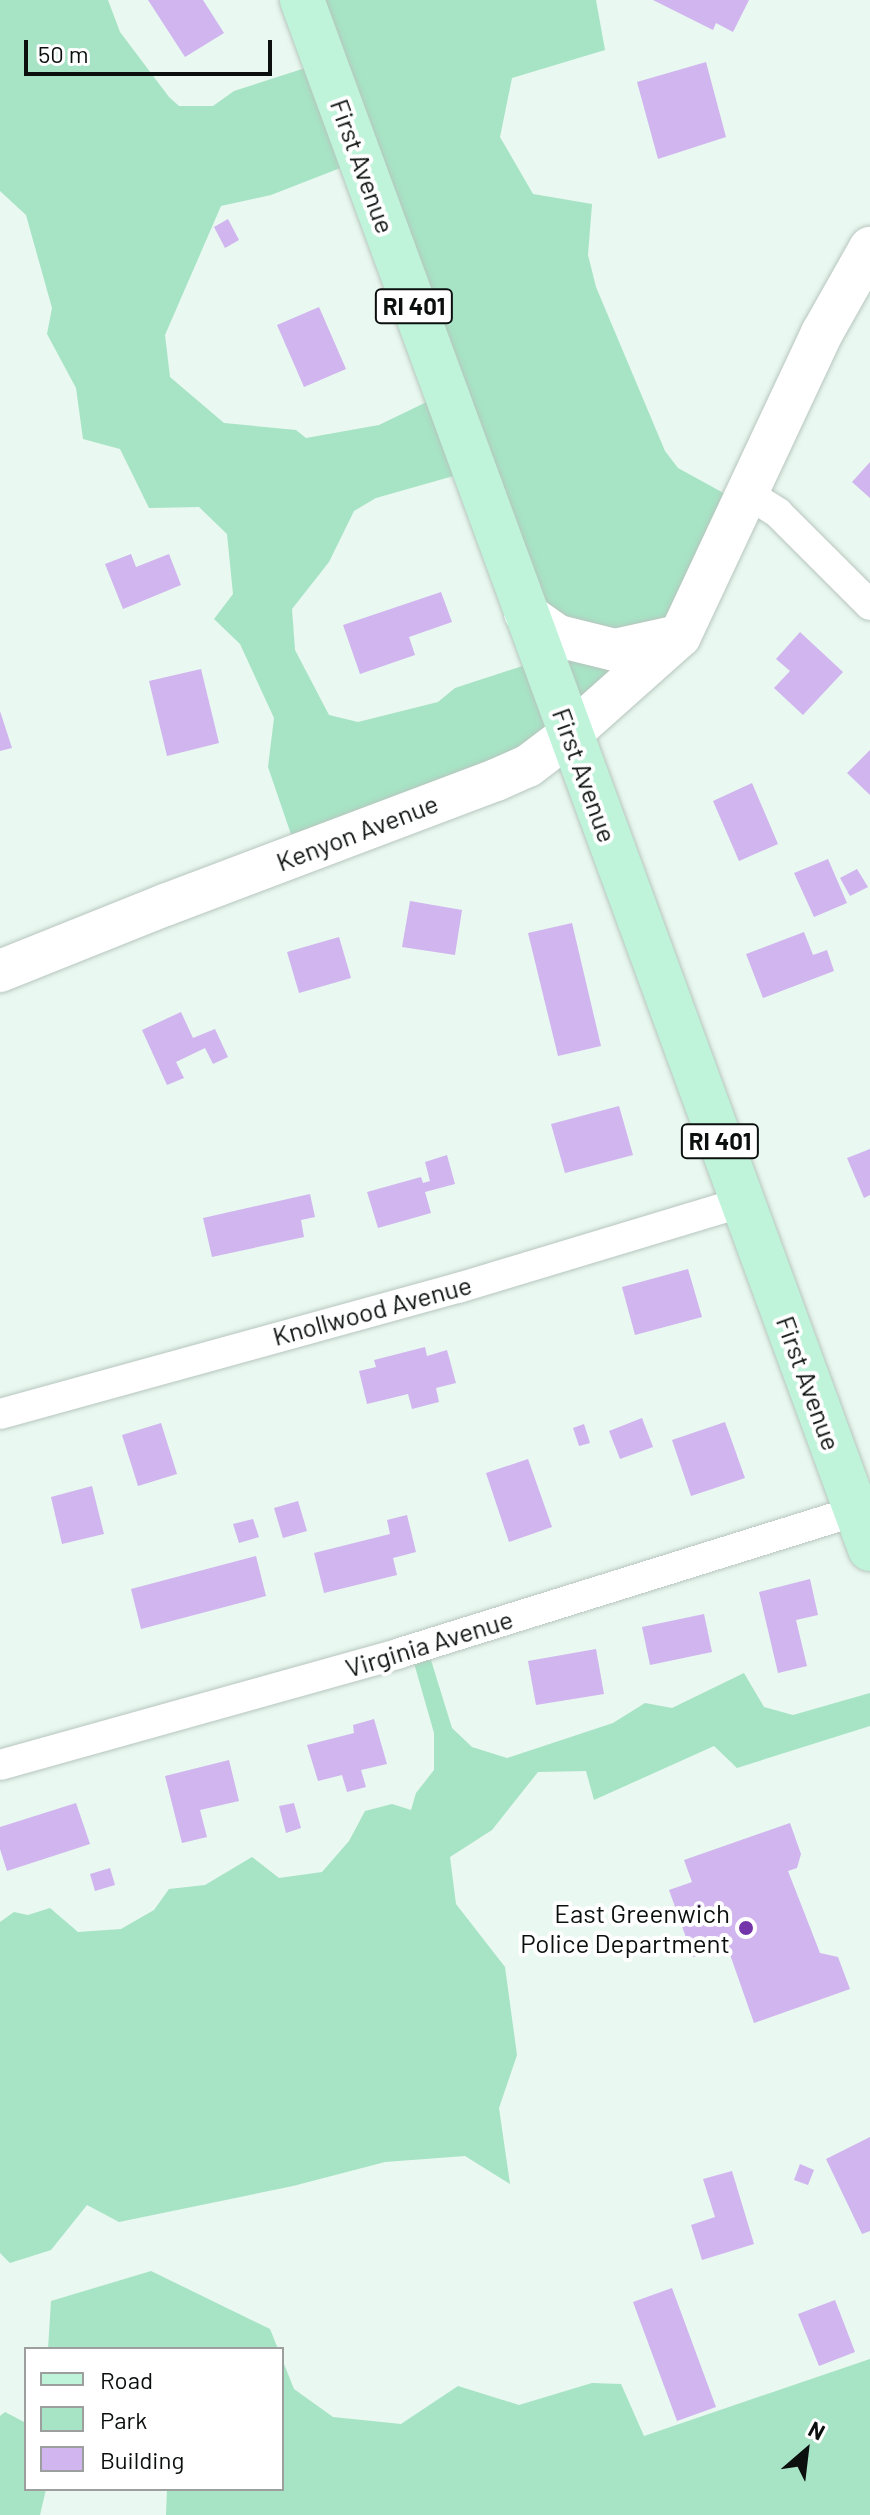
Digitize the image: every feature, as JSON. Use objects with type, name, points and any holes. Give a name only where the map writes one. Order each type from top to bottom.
[{"type":"main road","name":"First Avenue","points":[[302,0],[525,613],[865,1523]]},
{"type":"street","name":"Kenyon Avenue","points":[[0,971],[496,780],[528,766],[570,734],[680,636],[822,333],[870,248]]},
{"type":"street","points":[[745,492],[778,513],[870,605]]},
{"type":"street","points":[[525,613],[558,636],[615,650],[680,636]]},
{"type":"street","name":"Knollwood Avenue","points":[[0,1414],[458,1288],[743,1202]]},
{"type":"street","name":"Virginia Avenue","points":[[0,1765],[865,1523]]},
{"type":"green space","points":[[0,0],[108,0],[120,32],[169,97],[179,106],[213,106],[234,91],[324,62],[304,0],[596,0],[605,50],[512,78],[500,137],[533,194],[592,204],[588,255],[596,287],[665,451],[678,468],[738,501],[663,638],[563,737],[296,849],[268,767],[274,718],[240,644],[214,619],[233,594],[227,534],[199,507],[149,508],[120,449],[83,439],[76,388],[47,334],[52,308],[26,215],[0,191]],"holes":[[[361,160],[437,397],[379,425],[306,438],[296,430],[224,423],[170,377],[165,335],[221,206],[271,195]],[[471,471],[538,661],[455,688],[438,702],[358,722],[329,715],[295,650],[292,609],[329,562],[354,511],[376,498]]]},
{"type":"green space","points":[[426,1644],[452,1728],[472,1747],[507,1758],[613,1723],[645,1703],[672,1708],[744,1673],[764,1707],[793,1715],[870,1693],[870,1726],[737,1768],[714,1746],[594,1800],[586,1771],[538,1772],[492,1830],[450,1857],[456,1904],[505,1967],[517,2055],[499,2108],[510,2184],[465,2156],[385,2162],[293,2186],[119,2222],[87,2205],[51,2250],[10,2263],[0,2253],[0,1922],[14,1912],[28,1915],[50,1908],[78,1932],[121,1929],[154,1910],[169,1889],[205,1885],[252,1857],[279,1878],[322,1872],[349,1841],[365,1811],[392,1804],[411,1810],[416,1793],[434,1770],[434,1733],[410,1649]]},
{"type":"green space","points":[[151,2271],[270,2329],[277,2347],[48,2347],[51,2301]]},
{"type":"green space","points":[[870,2359],[870,2515],[166,2515],[167,2491],[284,2491],[284,2364],[294,2389],[333,2417],[401,2424],[458,2386],[519,2405],[592,2383],[621,2384],[644,2436]]},
{"type":"green space","points":[[5,2412],[24,2422],[24,2491],[46,2491],[40,2515],[0,2515],[0,2416]]},
{"type":"building","points":[[148,0],[203,0],[224,33],[185,57]]},
{"type":"building","points":[[653,0],[749,0],[733,32],[716,23],[713,30]]},
{"type":"building","points":[[706,62],[726,137],[658,159],[637,82]]},
{"type":"building","points":[[228,219],[239,240],[225,248],[214,227]]},
{"type":"building","points":[[319,307],[346,369],[304,387],[277,325]]},
{"type":"building","points":[[870,462],[870,498],[852,482]]},
{"type":"building","points":[[131,554],[136,567],[169,554],[181,585],[123,609],[105,564]]},
{"type":"building","points":[[441,592],[452,622],[409,637],[415,655],[360,674],[343,625]]},
{"type":"building","points":[[800,632],[843,672],[803,715],[774,688],[790,671],[776,659]]},
{"type":"building","points":[[201,669],[219,743],[167,756],[149,681]]},
{"type":"building","points":[[0,711],[12,748],[0,751]]},
{"type":"building","points":[[870,750],[870,795],[847,773]]},
{"type":"building","points":[[752,783],[778,844],[739,861],[713,801]]},
{"type":"building","points":[[828,859],[847,903],[814,917],[794,873]]},
{"type":"building","points":[[857,869],[868,887],[850,896],[840,878]]},
{"type":"building","points":[[410,901],[462,910],[455,955],[402,947]]},
{"type":"building","points":[[572,923],[601,1046],[558,1056],[528,933]]},
{"type":"building","points":[[804,932],[813,955],[827,950],[834,971],[763,998],[746,954]]},
{"type":"building","points":[[339,937],[351,978],[299,993],[287,952]]},
{"type":"building","points":[[181,1012],[193,1038],[215,1029],[228,1057],[213,1064],[205,1048],[176,1062],[184,1078],[167,1085],[142,1030]]},
{"type":"building","points":[[619,1106],[633,1155],[565,1173],[551,1124]]},
{"type":"building","points":[[870,1149],[870,1195],[864,1198],[847,1158]]},
{"type":"building","points":[[447,1155],[455,1184],[425,1192],[431,1213],[378,1228],[367,1192],[421,1177],[423,1183],[430,1181],[425,1162]]},
{"type":"building","points":[[310,1194],[315,1217],[301,1220],[304,1237],[212,1257],[203,1218]]},
{"type":"building","points":[[688,1269],[702,1317],[635,1335],[622,1287]]},
{"type":"building","points":[[425,1347],[427,1356],[447,1350],[456,1383],[436,1388],[439,1402],[412,1409],[408,1394],[367,1404],[359,1371],[376,1367],[374,1360]]},
{"type":"building","points":[[642,1418],[653,1447],[620,1459],[609,1431]]},
{"type":"building","points":[[725,1422],[745,1478],[691,1496],[672,1440]]},
{"type":"building","points":[[161,1423],[177,1474],[138,1486],[122,1435]]},
{"type":"building","points":[[584,1424],[590,1443],[579,1446],[573,1428]]},
{"type":"building","points":[[528,1459],[552,1527],[509,1542],[486,1473]]},
{"type":"building","points":[[92,1486],[104,1534],[62,1544],[51,1497]]},
{"type":"building","points":[[298,1501],[307,1531],[283,1538],[274,1508]]},
{"type":"building","points":[[407,1515],[416,1552],[393,1558],[397,1575],[324,1593],[314,1553],[390,1534],[387,1520]]},
{"type":"building","points":[[253,1519],[259,1537],[239,1543],[233,1524]]},
{"type":"building","points":[[256,1556],[266,1596],[141,1629],[131,1589]]},
{"type":"building","points":[[810,1579],[818,1615],[796,1620],[807,1666],[778,1673],[759,1592]]},
{"type":"building","points":[[704,1614],[712,1652],[650,1665],[642,1627]]},
{"type":"building","points":[[596,1649],[604,1694],[536,1705],[528,1661]]},
{"type":"building","points":[[374,1719],[387,1764],[361,1770],[366,1787],[347,1792],[342,1775],[318,1781],[307,1745],[354,1733],[353,1725]]},
{"type":"building","points":[[229,1760],[239,1801],[200,1810],[207,1837],[182,1843],[165,1776]]},
{"type":"building","points":[[76,1803],[90,1844],[7,1871],[0,1849],[0,1827]]},
{"type":"building","points":[[294,1803],[301,1828],[286,1833],[279,1806]]},
{"type":"building","name":"East Greenwich Police Department","points":[[790,1823],[801,1854],[797,1868],[788,1871],[820,1953],[838,1957],[850,1989],[754,2023],[727,1946],[693,1957],[669,1890],[692,1882],[684,1860]]},
{"type":"building","points":[[110,1868],[115,1885],[95,1891],[90,1874]]},
{"type":"building","points":[[870,2137],[870,2231],[862,2234],[826,2159]]},
{"type":"building","points":[[800,2164],[814,2170],[808,2185],[794,2180]]},
{"type":"building","points":[[732,2171],[754,2244],[702,2260],[691,2225],[715,2217],[703,2179]]},
{"type":"building","points":[[672,2288],[716,2407],[677,2421],[633,2302]]},
{"type":"building","points":[[835,2300],[855,2352],[819,2366],[798,2314]]},
{"type":"place","name":"East Greenwich Police Department","points":[[746,1928]]}]
